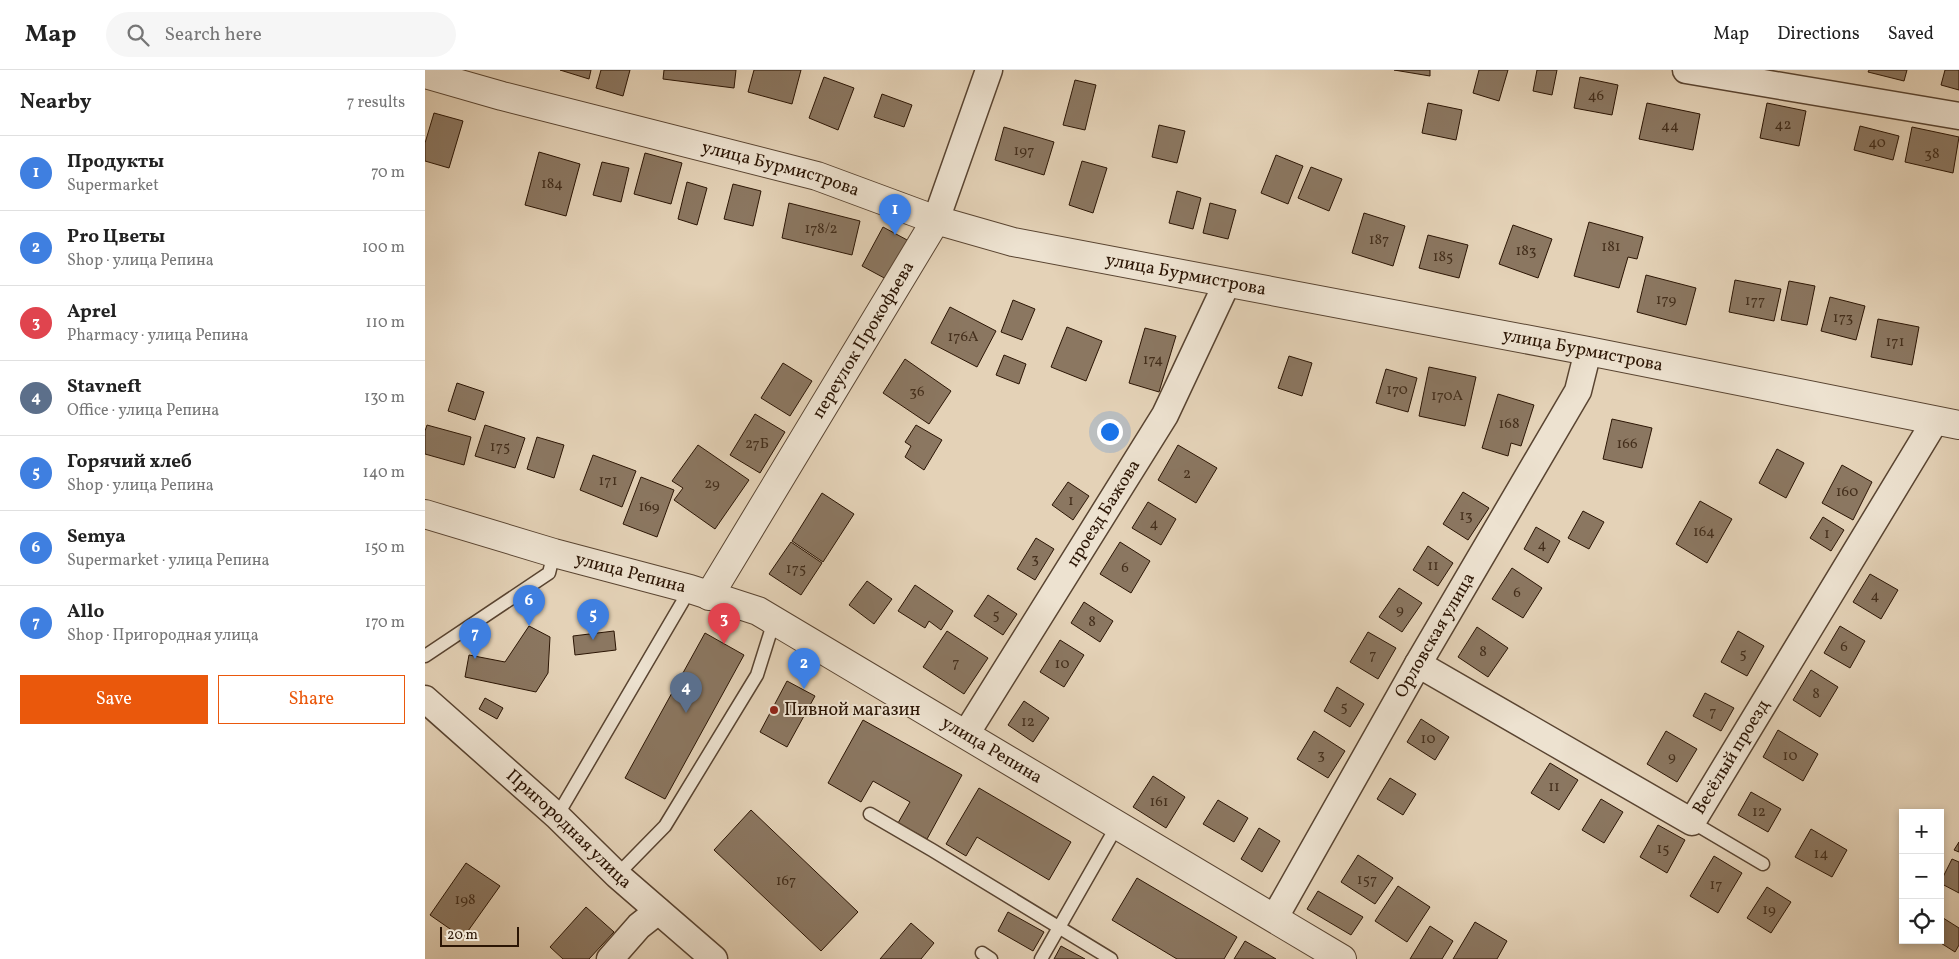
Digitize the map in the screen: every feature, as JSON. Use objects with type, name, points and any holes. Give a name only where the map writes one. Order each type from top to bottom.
[{"type":"street","name":"переулок Прокофьева","points":[[699,592],[937,220],[989,70]]},
{"type":"street","points":[[1686,70],[1959,116]]},
{"type":"street","name":"улица Бурмистрова","points":[[425,74],[502,96],[817,176],[937,220],[1013,242],[1588,351],[1947,423]]},
{"type":"street","name":"проезд Бажова","points":[[966,734],[1165,415],[1227,283]]},
{"type":"street","name":"Орловская улица","points":[[1275,917],[1417,664],[1578,391],[1588,351]]},
{"type":"street","name":"Весёлый проезд","points":[[1417,664],[1692,822],[1947,423]]},
{"type":"street","name":"улица Репина","points":[[425,514],[554,553],[699,592],[758,612],[1275,917],[1342,959]]},
{"type":"street","name":"Пригородная улица","points":[[425,699],[557,816],[617,875],[713,959]]},
{"type":"street","points":[[610,959],[639,926],[657,911]]},
{"type":"lane","points":[[425,656],[549,573],[554,553]]},
{"type":"lane","points":[[557,816],[699,592]]},
{"type":"lane","points":[[617,875],[665,826],[757,676],[774,621]]},
{"type":"lane","points":[[870,814],[1111,959]]},
{"type":"lane","points":[[1692,822],[1763,864]]},
{"type":"lane","points":[[1041,959],[1118,824]]},
{"type":"building","points":[[560,70],[591,70],[589,79]]},
{"type":"building","points":[[601,70],[630,70],[623,96],[596,88]]},
{"type":"building","points":[[664,70],[736,70],[734,88],[663,79]]},
{"type":"building","points":[[754,70],[801,70],[792,104],[748,92]]},
{"type":"building","points":[[1394,70],[1430,70],[1430,76]]},
{"type":"building","points":[[1479,70],[1508,70],[1499,101],[1473,93]]},
{"type":"building","points":[[1537,70],[1557,70],[1552,95],[1533,91]]},
{"type":"building","points":[[1869,70],[1907,70],[1904,81],[1868,72]]},
{"type":"building","points":[[1945,70],[1959,70],[1959,90],[1941,85]]},
{"type":"building","points":[[824,77],[854,88],[838,130],[809,118]]},
{"type":"building","points":[[1580,77],[1618,85],[1612,115],[1574,108]]},
{"type":"building","points":[[1075,80],[1096,85],[1085,130],[1063,125]]},
{"type":"building","points":[[882,94],[912,105],[904,127],[874,117]]},
{"type":"building","points":[[1428,103],[1462,110],[1456,140],[1422,133]]},
{"type":"building","points":[[1647,103],[1700,114],[1693,150],[1639,139]]},
{"type":"building","points":[[1767,103],[1806,111],[1799,146],[1760,138]]},
{"type":"building","points":[[434,113],[463,121],[449,168],[425,161],[425,143]]},
{"type":"building","points":[[1159,125],[1185,131],[1177,163],[1152,157]]},
{"type":"building","points":[[1860,126],[1899,136],[1893,160],[1854,150]]},
{"type":"building","points":[[1004,127],[1054,142],[1044,175],[995,160]]},
{"type":"building","points":[[1912,127],[1959,137],[1953,173],[1905,162]]},
{"type":"building","points":[[539,152],[580,164],[566,216],[525,205]]},
{"type":"building","points":[[645,153],[682,163],[671,204],[634,194]]},
{"type":"building","points":[[1276,155],[1303,166],[1288,204],[1261,193]]},
{"type":"building","points":[[1082,161],[1107,168],[1093,213],[1069,205]]},
{"type":"building","points":[[602,162],[629,168],[621,202],[593,195]]},
{"type":"building","points":[[1311,167],[1342,179],[1329,211],[1298,198]]},
{"type":"building","points":[[687,182],[707,188],[697,225],[678,219]]},
{"type":"building","points":[[733,184],[761,191],[753,226],[724,219]]},
{"type":"building","points":[[1177,191],[1201,198],[1193,229],[1169,223]]},
{"type":"building","points":[[789,203],[860,221],[852,255],[782,238]]},
{"type":"building","points":[[1210,203],[1236,210],[1228,239],[1203,233]]},
{"type":"building","points":[[1364,213],[1405,226],[1393,266],[1352,253]]},
{"type":"building","points":[[1589,222],[1643,237],[1637,259],[1628,257],[1619,288],[1574,276]]},
{"type":"building","points":[[1513,225],[1552,239],[1538,278],[1499,264]]},
{"type":"building","points":[[883,227],[909,241],[888,280],[862,266]]},
{"type":"building","points":[[1428,235],[1468,245],[1459,278],[1419,268]]},
{"type":"building","points":[[1646,275],[1696,288],[1686,325],[1637,312]]},
{"type":"building","points":[[1735,280],[1781,289],[1774,321],[1729,312]]},
{"type":"building","points":[[1789,281],[1815,286],[1807,325],[1781,320]]},
{"type":"building","points":[[1830,297],[1865,306],[1856,340],[1821,331]]},
{"type":"building","points":[[1013,300],[1035,309],[1022,340],[1001,332]]},
{"type":"building","points":[[950,307],[996,331],[977,367],[931,343]]},
{"type":"building","points":[[1878,319],[1919,327],[1912,365],[1871,357]]},
{"type":"building","points":[[1067,327],[1102,341],[1086,381],[1051,367]]},
{"type":"building","points":[[1145,328],[1176,336],[1159,392],[1129,383]]},
{"type":"building","points":[[1004,355],[1026,364],[1019,384],[996,375]]},
{"type":"building","points":[[1289,356],[1312,363],[1302,396],[1278,388]]},
{"type":"building","points":[[905,359],[951,391],[929,424],[883,393]]},
{"type":"building","points":[[783,363],[812,381],[790,416],[761,398]]},
{"type":"building","points":[[1429,367],[1476,377],[1465,426],[1419,416]]},
{"type":"building","points":[[1386,369],[1417,378],[1408,412],[1376,403]]},
{"type":"building","points":[[457,383],[484,392],[475,420],[448,411]]},
{"type":"building","points":[[1498,394],[1534,405],[1521,446],[1511,443],[1508,456],[1482,448]]},
{"type":"building","points":[[755,414],[785,432],[760,473],[730,455]]},
{"type":"building","points":[[1612,419],[1652,428],[1642,468],[1603,459]]},
{"type":"building","points":[[427,425],[471,437],[464,465],[425,454],[425,431]]},
{"type":"building","points":[[485,425],[525,438],[515,468],[475,456]]},
{"type":"building","points":[[916,425],[942,440],[924,470],[905,457],[911,446],[905,442]]},
{"type":"building","points":[[537,437],[564,445],[554,478],[527,469]]},
{"type":"building","points":[[698,445],[749,480],[715,529],[674,500],[683,488],[672,481]]},
{"type":"building","points":[[1178,445],[1217,468],[1196,503],[1158,480]]},
{"type":"building","points":[[1777,449],[1804,463],[1786,498],[1759,483]]},
{"type":"building","points":[[593,455],[636,471],[622,507],[580,490]]},
{"type":"building","points":[[1842,465],[1872,482],[1853,520],[1822,503]]},
{"type":"building","points":[[641,477],[674,490],[657,537],[623,524]]},
{"type":"building","points":[[1068,482],[1089,496],[1073,520],[1052,505]]},
{"type":"building","points":[[1463,492],[1489,508],[1468,540],[1443,524]]},
{"type":"building","points":[[822,493],[854,514],[823,562],[792,541]]},
{"type":"building","points":[[1700,501],[1732,519],[1707,563],[1676,544]]},
{"type":"building","points":[[1148,502],[1176,519],[1161,545],[1132,528]]},
{"type":"building","points":[[1583,511],[1604,522],[1589,549],[1568,538]]},
{"type":"building","points":[[1823,517],[1844,530],[1831,551],[1810,538]]},
{"type":"building","points":[[1536,527],[1560,541],[1548,563],[1524,549]]},
{"type":"building","points":[[1036,538],[1054,549],[1035,580],[1017,569]]},
{"type":"building","points":[[791,542],[822,563],[801,595],[769,574]]},
{"type":"building","points":[[1120,542],[1150,561],[1131,593],[1100,574]]},
{"type":"building","points":[[1428,546],[1453,563],[1438,586],[1413,570]]},
{"type":"building","points":[[1512,568],[1542,588],[1523,618],[1492,599]]},
{"type":"building","points":[[1870,574],[1898,590],[1881,619],[1853,602]]},
{"type":"building","points":[[867,581],[892,599],[874,624],[849,605]]},
{"type":"building","points":[[915,585],[953,611],[941,630],[929,621],[925,628],[898,611]]},
{"type":"building","points":[[1399,588],[1422,603],[1402,632],[1379,617]]},
{"type":"building","points":[[988,595],[1017,614],[1003,635],[974,616]]},
{"type":"building","points":[[1084,602],[1113,621],[1100,642],[1071,623]]},
{"type":"building","points":[[529,626],[550,637],[548,673],[536,692],[465,677],[469,655],[505,662]]},
{"type":"building","points":[[1840,626],[1865,641],[1850,668],[1824,653]]},
{"type":"building","points":[[1477,627],[1508,648],[1488,677],[1458,657]]},
{"type":"building","points":[[614,631],[616,650],[575,655],[573,636]]},
{"type":"building","points":[[947,631],[988,658],[964,694],[923,667]]},
{"type":"building","points":[[1738,631],[1764,646],[1747,676],[1721,662]]},
{"type":"building","points":[[1368,632],[1396,648],[1378,679],[1350,662]]},
{"type":"building","points":[[705,633],[744,655],[665,799],[625,778]]},
{"type":"building","points":[[1060,640],[1084,655],[1064,687],[1040,672]]},
{"type":"building","points":[[1811,670],[1838,687],[1820,717],[1793,700]]},
{"type":"building","points":[[787,681],[815,696],[787,747],[760,732]]},
{"type":"building","points":[[1337,687],[1364,704],[1350,727],[1324,711]]},
{"type":"building","points":[[1705,693],[1734,708],[1721,731],[1693,716]]},
{"type":"building","points":[[485,698],[503,708],[497,719],[479,709]]},
{"type":"building","points":[[1024,701],[1049,718],[1033,742],[1008,725]]},
{"type":"building","points":[[1421,719],[1449,737],[1435,760],[1407,742]]},
{"type":"building","points":[[863,720],[962,775],[927,839],[898,823],[910,802],[873,781],[861,802],[828,783]]},
{"type":"building","points":[[1778,730],[1818,754],[1803,781],[1763,757]]},
{"type":"building","points":[[1314,731],[1345,751],[1328,778],[1297,759]]},
{"type":"building","points":[[1666,731],[1697,749],[1677,782],[1647,764]]},
{"type":"building","points":[[1550,763],[1578,780],[1559,810],[1531,793]]},
{"type":"building","points":[[1153,776],[1185,797],[1166,828],[1133,807]]},
{"type":"building","points":[[1390,778],[1416,794],[1403,815],[1377,799]]},
{"type":"building","points":[[979,788],[1071,842],[1049,880],[977,837],[966,856],[946,844]]},
{"type":"building","points":[[1751,792],[1781,809],[1768,832],[1738,815]]},
{"type":"building","points":[[1601,799],[1623,812],[1604,843],[1582,830]]},
{"type":"building","points":[[1218,800],[1248,818],[1234,842],[1203,824]]},
{"type":"building","points":[[751,810],[858,912],[821,951],[714,850]]},
{"type":"building","points":[[1658,825],[1685,840],[1667,873],[1640,857]]},
{"type":"building","points":[[1259,828],[1280,841],[1262,872],[1241,859]]},
{"type":"building","points":[[1811,829],[1847,850],[1832,877],[1795,857]]},
{"type":"building","points":[[1959,842],[1959,852],[1954,850]]},
{"type":"building","points":[[1358,855],[1393,878],[1375,904],[1341,882]]},
{"type":"building","points":[[1714,856],[1742,873],[1718,913],[1690,896]]},
{"type":"building","points":[[1952,859],[1959,862],[1959,893],[1944,885],[1944,875]]},
{"type":"building","points":[[466,863],[500,886],[463,938],[430,915]]},
{"type":"building","points":[[1137,878],[1237,937],[1224,959],[1177,959],[1112,920]]},
{"type":"building","points":[[1398,886],[1430,907],[1407,942],[1375,921]]},
{"type":"building","points":[[1767,887],[1791,902],[1771,933],[1747,918]]},
{"type":"building","points":[[1318,891],[1363,917],[1351,935],[1307,909]]},
{"type":"building","points":[[586,907],[614,932],[589,959],[563,959],[550,947]]},
{"type":"building","points":[[1008,912],[1044,932],[1033,951],[998,931]]},
{"type":"building","points":[[1944,919],[1959,928],[1959,945],[1955,952],[1942,944],[1944,944]]},
{"type":"building","points":[[1475,922],[1507,941],[1497,959],[1453,959]]},
{"type":"building","points":[[911,923],[934,943],[921,959],[880,959]]},
{"type":"building","points":[[1430,926],[1453,941],[1442,959],[1410,959]]},
{"type":"building","points":[[1245,941],[1276,959],[1234,959]]},
{"type":"building","points":[[1061,946],[1085,959],[1054,959]]},
{"type":"place","name":"Продукты","points":[[895,235]]},
{"type":"place","name":"Semya","points":[[529,626]]},
{"type":"place","name":"Горячий хлеб","points":[[593,640]]},
{"type":"place","name":"Aprel","points":[[724,644]]},
{"type":"place","name":"Allo","points":[[475,659]]},
{"type":"place","name":"Pro Цветы","points":[[804,689]]},
{"type":"place","name":"Пивной магазин","points":[[774,710]]},
{"type":"place","name":"Stavneft","points":[[686,713]]}]
